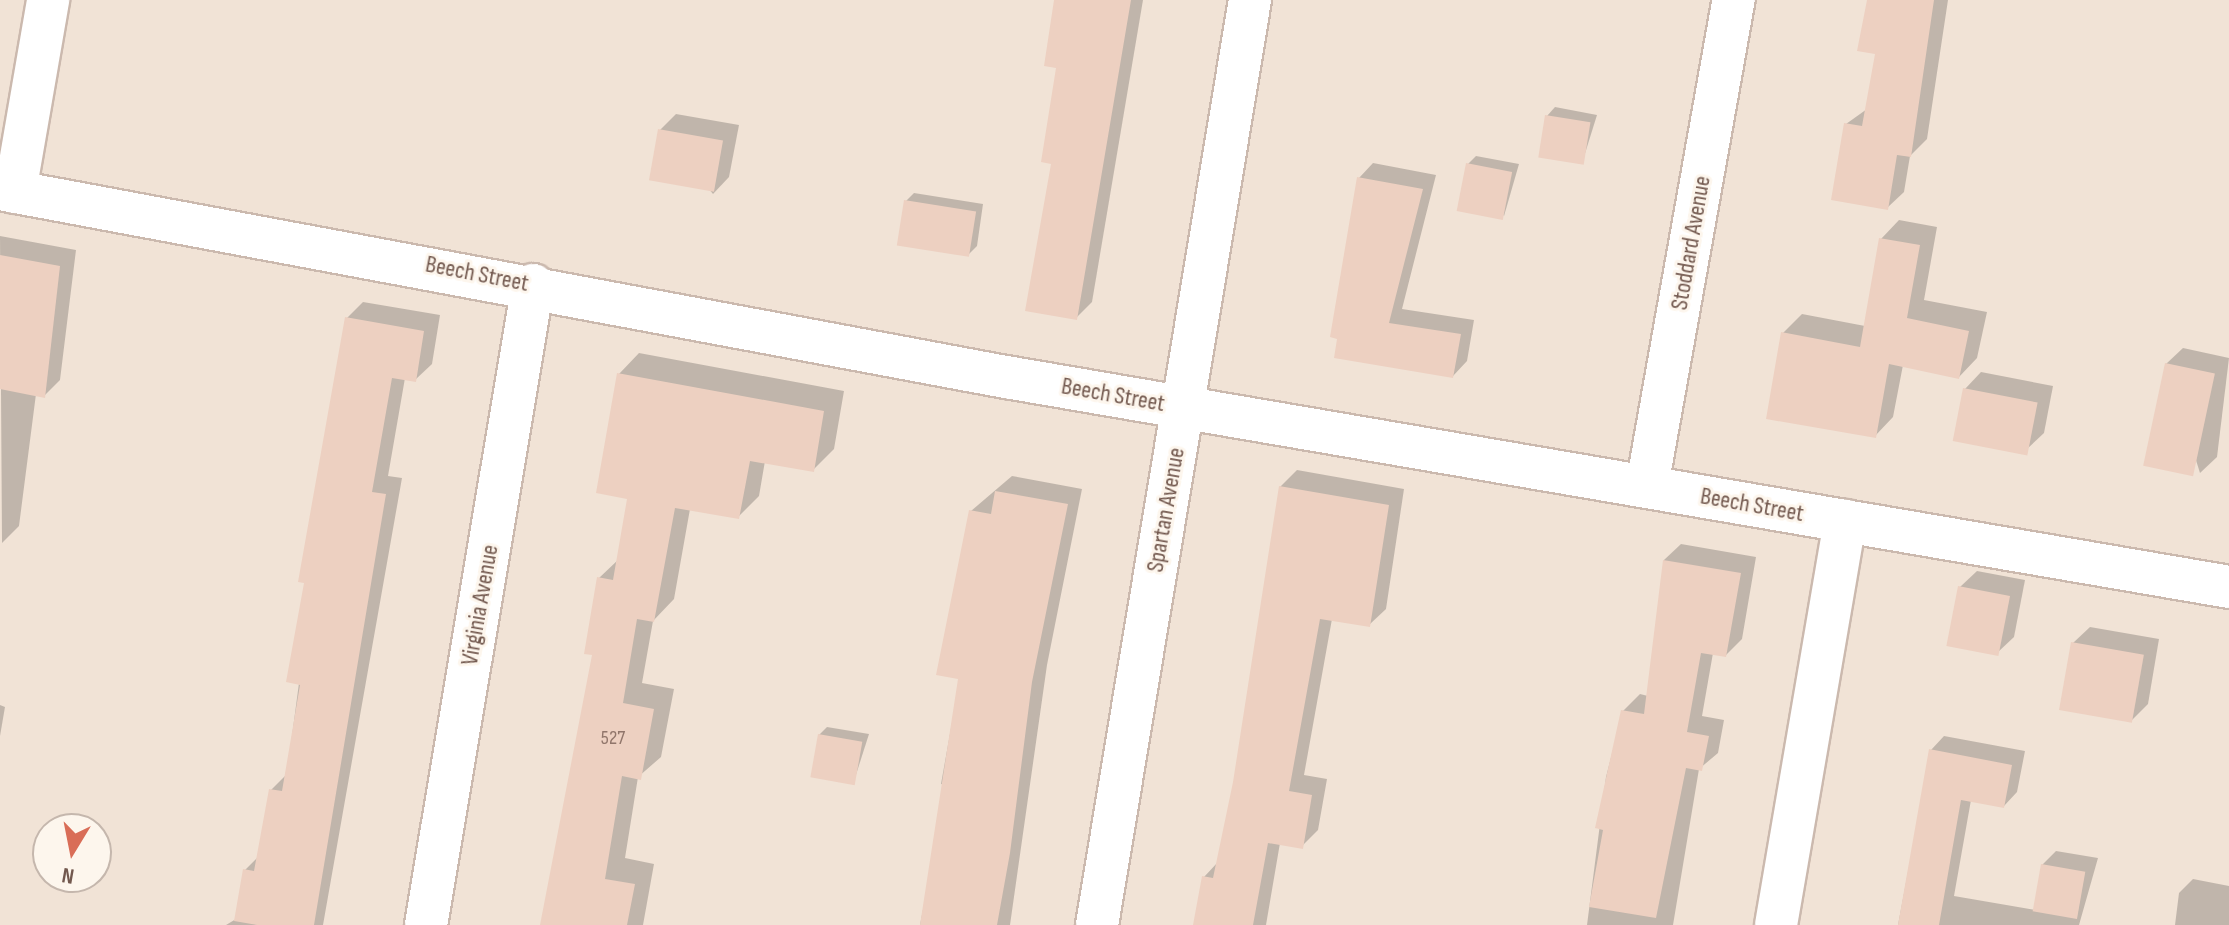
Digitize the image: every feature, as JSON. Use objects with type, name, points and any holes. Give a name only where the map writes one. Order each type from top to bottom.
[{"type":"street","points":[[8,191],[48,0]]},
{"type":"street","name":"Spartan Avenue","points":[[1097,925],[1250,0]]},
{"type":"street","name":"Stoddard Avenue","points":[[1647,486],[1734,0]]},
{"type":"street","name":"Beech Street","points":[[8,191],[1184,407],[2229,587]]},
{"type":"street","name":"Virginia Avenue","points":[[426,925],[533,285]]},
{"type":"street","points":[[1776,925],[1845,521]]},
{"type":"shaded area","points":[[0,0],[2229,0],[2229,925],[0,925]]},
{"type":"building","points":[[1054,0],[1131,0],[1077,320],[1025,311],[1051,164],[1041,162],[1056,68],[1044,66]]},
{"type":"building","points":[[1867,0],[1934,0],[1911,157],[1897,155],[1888,210],[1831,200],[1844,123],[1862,126],[1875,54],[1857,51]]},
{"type":"building","points":[[1545,115],[1590,122],[1584,165],[1538,157]]},
{"type":"building","points":[[658,129],[723,140],[714,192],[649,180]]},
{"type":"building","points":[[1466,163],[1512,172],[1503,220],[1457,211]]},
{"type":"building","points":[[1357,177],[1423,189],[1389,323],[1461,334],[1453,378],[1334,358],[1337,339],[1330,337]]},
{"type":"building","points":[[904,200],[976,211],[969,257],[897,245]]},
{"type":"building","points":[[1879,238],[1920,245],[1907,318],[1969,331],[1959,379],[1889,364],[1876,438],[1766,419],[1781,332],[1860,347]]},
{"type":"building","points":[[0,255],[60,266],[45,398],[0,389]]},
{"type":"building","points":[[345,317],[424,331],[416,382],[392,378],[372,492],[386,494],[314,925],[257,925],[234,921],[243,869],[254,871],[269,789],[282,791],[300,685],[286,682],[304,583],[298,582]]},
{"type":"building","points":[[2165,363],[2215,374],[2193,476],[2143,466]]},
{"type":"building","points":[[617,373],[824,411],[814,472],[750,461],[739,519],[675,508],[654,622],[637,619],[623,703],[654,709],[641,780],[622,776],[605,879],[635,884],[627,925],[540,925],[592,655],[584,654],[597,577],[613,580],[627,499],[596,493]]},
{"type":"building","points":[[1963,388],[2038,403],[2027,456],[1953,441]]},
{"type":"building","points":[[1279,486],[1389,505],[1370,627],[1320,619],[1289,791],[1312,795],[1303,849],[1268,843],[1253,925],[1193,925],[1202,876],[1213,878],[1233,782]]},
{"type":"building","points":[[995,491],[1068,504],[1032,682],[1010,853],[997,925],[920,925],[958,679],[936,675],[969,510],[991,514]]},
{"type":"building","points":[[1663,560],[1741,573],[1726,657],[1701,653],[1687,732],[1709,736],[1702,771],[1686,768],[1656,918],[1589,907],[1603,830],[1595,828],[1621,710],[1644,714]]},
{"type":"building","points":[[1958,586],[2010,596],[1998,656],[1946,646]]},
{"type":"building","points":[[2071,642],[2144,655],[2132,723],[2059,710]]},
{"type":"building","points":[[818,734],[862,742],[855,785],[810,777]]},
{"type":"building","points":[[1929,749],[2012,765],[2004,808],[1961,800],[1939,925],[1898,925]]},
{"type":"building","points":[[2041,864],[2085,872],[2077,919],[2033,911]]}]
